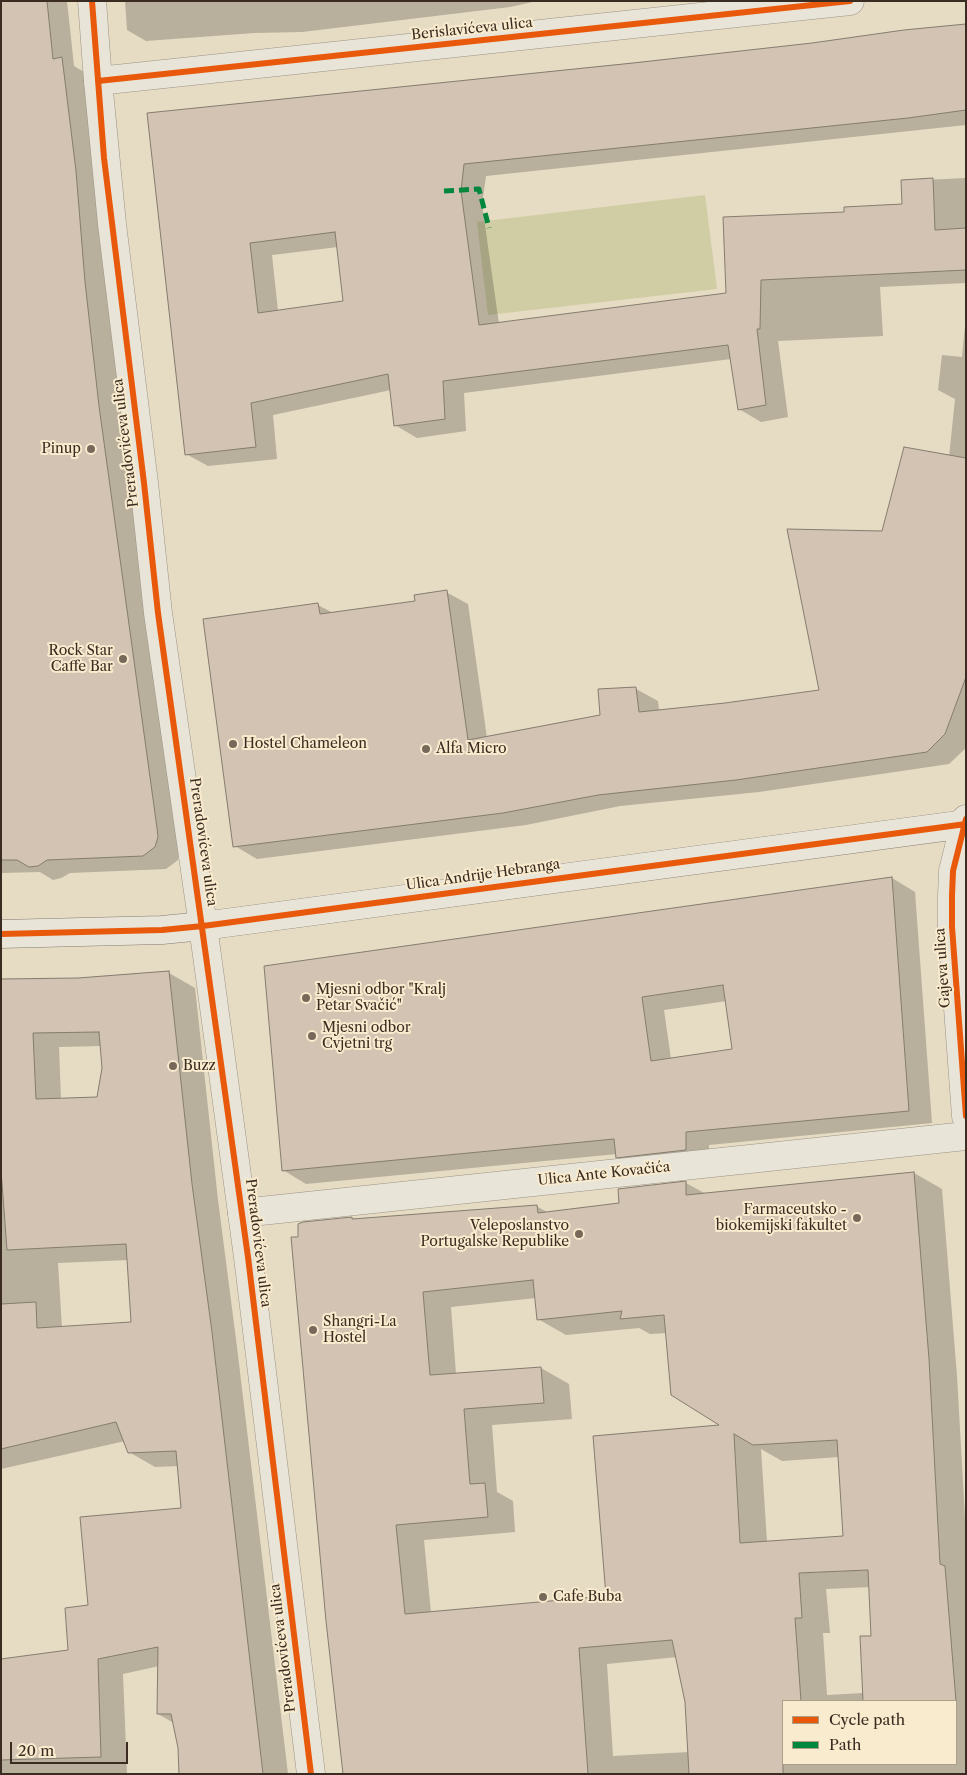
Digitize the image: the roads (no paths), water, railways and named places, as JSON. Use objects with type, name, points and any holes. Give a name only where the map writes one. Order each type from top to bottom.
[{"type":"street","name":"Preradovićeva ulica","points":[[92,1],[112,224],[158,613],[242,1213],[311,1774]]},
{"type":"street","name":"Berislavićeva ulica","points":[[98,82],[850,1]]},
{"type":"street","name":"Ulica Andrije Hebranga","points":[[1,934],[162,930],[203,926],[965,822]]},
{"type":"street","name":"Gajeva ulica","points":[[965,822],[953,871],[952,927],[966,1116]]},
{"type":"street","name":"Ulica Ante Kovačića","points":[[242,1213],[966,1136]]},
{"type":"place","name":"Pinup","points":[[91,449]]},
{"type":"place","name":"Rock Star Caffe Bar","points":[[123,659]]},
{"type":"place","name":"Hostel Chameleon","points":[[233,744]]},
{"type":"place","name":"Alfa Micro","points":[[426,749]]},
{"type":"place","name":"Mjesni odbor \"Kralj Petar Svačić\"","points":[[306,998]]},
{"type":"place","name":"Mjesni odbor Cvjetni trg","points":[[312,1036]]},
{"type":"place","name":"Buzz","points":[[173,1066]]},
{"type":"place","name":"Farmaceutsko - biokemijski fakultet","points":[[857,1218]]},
{"type":"place","name":"Veleposlanstvo Portugalske Republike","points":[[579,1234]]},
{"type":"place","name":"Shangri-La Hostel","points":[[313,1330]]},
{"type":"place","name":"Cafe Buba","points":[[543,1597]]}]
